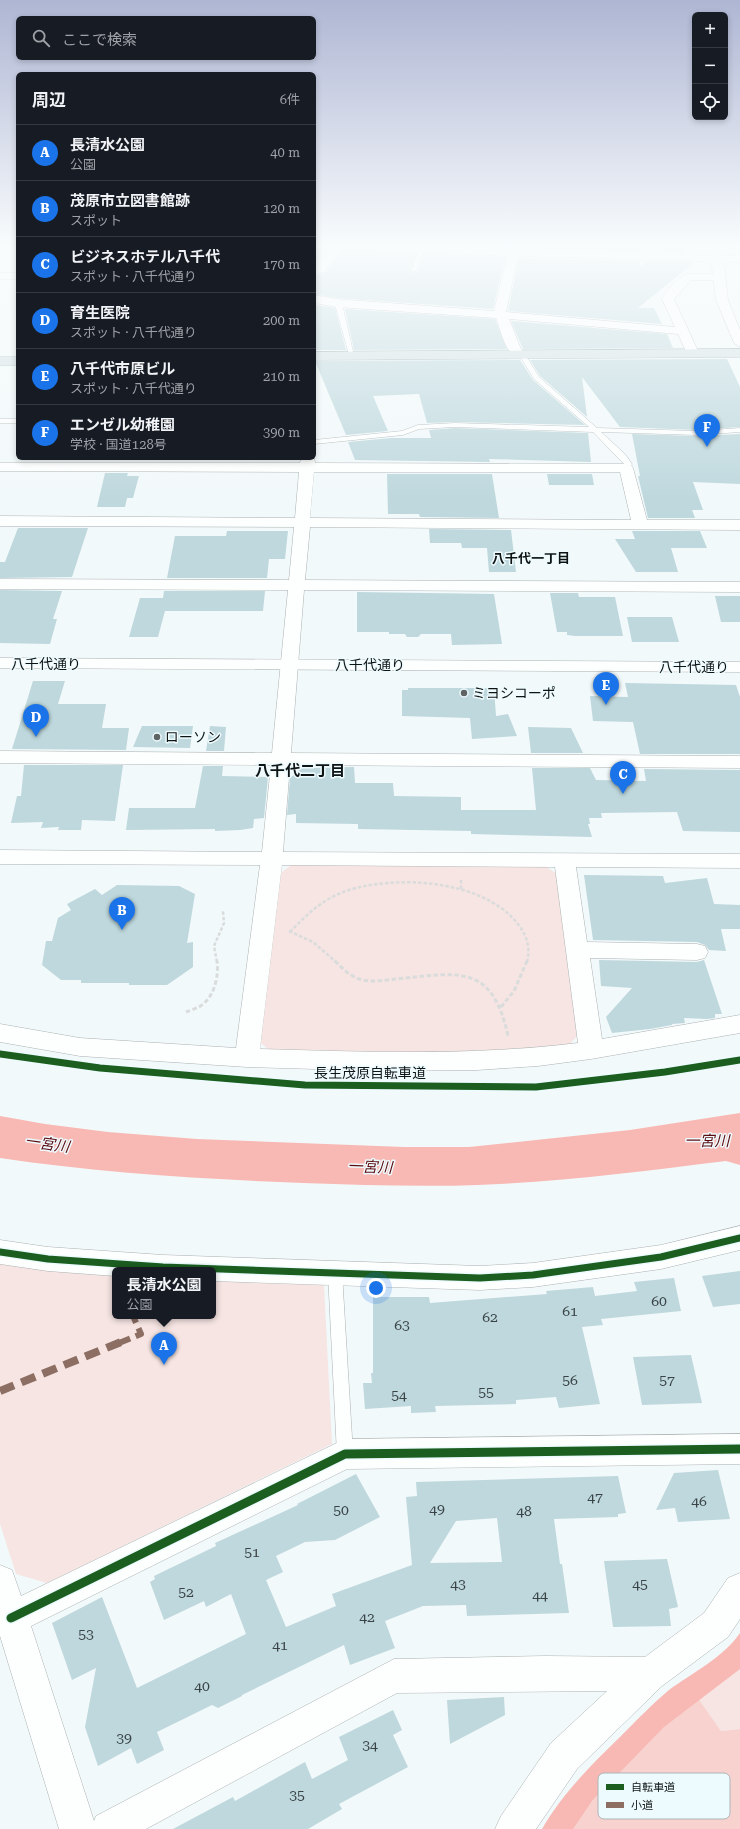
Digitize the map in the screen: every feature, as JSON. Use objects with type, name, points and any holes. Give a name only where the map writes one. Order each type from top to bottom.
[{"type":"highway","points":[[316,356],[740,353]]},
{"type":"highway","points":[[0,361],[16,361]]},
{"type":"street","points":[[507,330],[515,351],[519,354]]},
{"type":"street","points":[[676,330],[683,331],[693,353]]},
{"type":"street","points":[[735,330],[740,343]]},
{"type":"street","points":[[247,1058],[272,858],[307,463]]},
{"type":"street","points":[[0,467],[307,463],[626,468],[640,524]]},
{"type":"street","points":[[0,521],[740,525]]},
{"type":"street","points":[[0,584],[740,587]]},
{"type":"street","name":"八千代通り","points":[[0,663],[740,667]]},
{"type":"street","points":[[0,757],[740,762]]},
{"type":"street","points":[[0,857],[740,862]]},
{"type":"street","points":[[565,861],[591,1050]]},
{"type":"street","points":[[577,950],[697,952]]},
{"type":"street","points":[[0,1033],[80,1047],[247,1058],[385,1062],[477,1062],[591,1050],[740,1024]]},
{"type":"street","points":[[216,1269],[480,1278],[533,1275],[661,1257],[740,1238]]},
{"type":"street","points":[[0,1252],[48,1259],[163,1267]]},
{"type":"street","points":[[11,1618],[345,1454],[740,1449]]},
{"type":"street","points":[[0,1582],[78,1829]]},
{"type":"street","points":[[514,1829],[564,1756],[650,1674],[716,1625],[740,1590]]},
{"type":"street","points":[[126,1825],[394,1676],[545,1673],[650,1674]]},
{"type":"lane","points":[[345,330],[352,355]]},
{"type":"lane","points":[[519,354],[524,357],[536,378],[577,412],[622,456],[628,464],[626,468]]},
{"type":"lane","points":[[0,422],[16,421]]},
{"type":"lane","points":[[316,442],[403,433],[418,427],[456,425],[697,433],[740,430]]},
{"type":"lane","points":[[335,1272],[345,1454]]},
{"type":"path","points":[[290,932],[327,900],[358,888],[394,884],[423,885],[461,889],[476,893],[491,900],[512,914],[527,938],[529,951],[528,959],[514,992],[501,1007]]},
{"type":"path","points":[[186,1012],[204,1004],[214,988],[219,972],[214,946],[224,923],[223,911]]},
{"type":"path","points":[[263,930],[290,932],[301,935],[326,951],[342,967],[358,979],[374,981],[457,974],[479,982],[496,998],[501,1007],[514,1059]]},
{"type":"shaded area","points":[[294,863],[544,865],[560,876],[581,1032],[566,1048],[530,1052],[276,1055],[258,1041],[278,875]]},
{"type":"shaded area","points":[[0,1263],[112,1274],[112,1319],[216,1319],[216,1281],[324,1285],[332,1444],[47,1583],[16,1574],[0,1524]]},
{"type":"shaded area","points":[[740,1665],[740,1729],[721,1731],[698,1698]]},
{"type":"shaded area","points":[[698,1698],[721,1731],[740,1729],[740,1829],[570,1829],[586,1807],[598,1795],[598,1819],[730,1819],[730,1773],[619,1773],[672,1718]]},
{"type":"water","name":"一宮川","points":[[740,1113],[740,1165],[726,1161],[602,1176],[509,1184],[390,1186],[227,1180],[75,1168],[0,1158],[0,1116],[45,1124],[108,1132],[197,1139],[404,1147],[469,1147],[630,1130]]},
{"type":"water","points":[[740,1633],[740,1669],[664,1727],[619,1773],[598,1773],[598,1795],[592,1801],[573,1829],[542,1829],[568,1791],[656,1701],[669,1690],[716,1658]]},
{"type":"building","points":[[316,330],[341,330],[346,350],[316,350]]},
{"type":"building","points":[[350,330],[500,330],[507,349],[354,350]]},
{"type":"building","points":[[515,330],[623,330],[667,334],[673,348],[523,349]]},
{"type":"building","points":[[727,359],[740,387],[740,427],[697,430],[620,427],[582,377],[587,417],[540,376],[530,360]]},
{"type":"building","points":[[520,360],[533,380],[585,425],[455,422],[427,423],[419,394],[373,396],[388,431],[346,435],[316,361]]},
{"type":"building","points":[[455,428],[588,433],[591,462],[489,459],[490,462],[355,460],[348,442],[391,438],[431,438],[429,430]]},
{"type":"building","points":[[632,434],[697,436],[740,434],[740,484],[693,482],[703,510],[692,510],[695,518],[648,518],[638,476],[640,476]]},
{"type":"building","points":[[105,473],[128,473],[127,476],[139,476],[133,498],[127,498],[125,507],[97,507]]},
{"type":"building","points":[[387,474],[492,474],[499,518],[420,517],[419,514],[388,514]]},
{"type":"building","points":[[547,474],[592,474],[594,485],[549,485]]},
{"type":"building","points":[[18,528],[88,528],[72,577],[0,578],[0,562],[5,562]]},
{"type":"building","points":[[429,529],[511,530],[516,572],[489,572],[487,548],[462,548],[461,543],[430,543]]},
{"type":"building","points":[[227,531],[288,531],[285,559],[269,559],[267,578],[167,578],[175,536],[226,536]]},
{"type":"building","points":[[632,531],[700,531],[707,548],[671,548],[678,572],[636,572],[615,539],[635,539]]},
{"type":"building","points":[[0,590],[62,591],[53,619],[57,619],[50,644],[0,643]]},
{"type":"building","points":[[164,591],[265,591],[263,611],[165,611],[158,637],[129,637],[140,598],[163,598]]},
{"type":"building","points":[[357,592],[494,594],[502,644],[452,645],[451,634],[421,634],[418,637],[407,637],[405,634],[389,634],[389,632],[357,632]]},
{"type":"building","points":[[550,593],[578,593],[579,597],[615,597],[623,636],[575,636],[567,635],[567,632],[557,632]]},
{"type":"building","points":[[715,596],[740,596],[740,622],[721,622]]},
{"type":"building","points":[[627,617],[672,617],[679,642],[632,642]]},
{"type":"building","points":[[33,681],[65,681],[58,704],[106,704],[102,728],[129,728],[126,750],[12,749]]},
{"type":"building","points":[[625,683],[736,685],[740,697],[740,754],[640,754],[633,722],[593,721],[590,696],[628,697]]},
{"type":"building","points":[[408,688],[494,688],[496,716],[508,714],[517,736],[472,739],[470,718],[402,716],[402,690],[408,690]]},
{"type":"building","name":"ローソン","points":[[142,726],[193,726],[190,748],[133,747]]},
{"type":"building","points":[[210,726],[226,727],[224,751],[206,751]]},
{"type":"building","points":[[528,727],[571,728],[583,753],[531,753]]},
{"type":"building","points":[[24,765],[123,765],[115,821],[82,820],[81,830],[58,830],[59,827],[41,828],[43,822],[11,823],[17,796],[21,796]]},
{"type":"building","points":[[203,766],[223,766],[222,776],[268,777],[264,818],[254,819],[253,828],[240,830],[126,830],[129,808],[195,808]]},
{"type":"building","points":[[354,767],[355,783],[393,783],[394,796],[461,797],[461,810],[536,810],[532,768],[590,768],[596,780],[646,781],[644,769],[740,770],[740,832],[683,831],[677,812],[601,813],[602,818],[589,818],[590,824],[588,824],[592,837],[471,834],[471,831],[358,829],[358,824],[296,823],[296,814],[287,815],[290,778],[302,768]]},
{"type":"building","points":[[584,875],[663,876],[665,883],[707,878],[714,904],[740,905],[740,929],[721,929],[726,951],[709,950],[705,945],[697,942],[593,940]]},
{"type":"building","points":[[117,885],[179,886],[195,894],[187,943],[193,942],[193,967],[167,985],[81,983],[81,980],[61,980],[42,965],[46,941],[52,941],[58,918],[71,910],[67,904],[95,889],[102,895]]},
{"type":"building","points":[[599,960],[697,962],[704,960],[722,1014],[715,1014],[715,1018],[684,1018],[685,1023],[612,1033],[606,1017],[632,988],[601,986]]},
{"type":"building","points":[[740,1271],[740,1304],[713,1307],[702,1276]]},
{"type":"building","points":[[674,1278],[681,1311],[601,1319],[603,1325],[582,1327],[600,1404],[559,1408],[556,1397],[516,1400],[516,1404],[435,1406],[436,1412],[411,1413],[411,1406],[365,1409],[363,1383],[372,1383],[371,1373],[373,1373],[373,1297],[429,1297],[430,1303],[547,1294],[546,1291],[593,1287],[595,1296],[637,1291],[634,1282]]},
{"type":"building","points":[[691,1355],[702,1403],[642,1405],[633,1357]]},
{"type":"building","points":[[718,1470],[730,1519],[678,1522],[675,1508],[656,1510],[674,1473]]},
{"type":"building","points":[[356,1474],[380,1517],[335,1540],[305,1542],[276,1556],[283,1572],[266,1580],[286,1627],[336,1606],[332,1594],[412,1565],[406,1497],[417,1496],[416,1482],[618,1476],[626,1513],[618,1514],[618,1517],[554,1519],[569,1613],[467,1616],[466,1605],[423,1606],[385,1621],[395,1648],[350,1665],[344,1645],[218,1708],[212,1705],[157,1732],[164,1750],[137,1764],[131,1748],[98,1766],[85,1727],[96,1668],[72,1680],[52,1623],[102,1597],[137,1688],[246,1634],[231,1594],[206,1607],[204,1601],[164,1620],[150,1582],[155,1579],[154,1576],[216,1546],[215,1543],[298,1505],[297,1504]],"holes":[[[497,1518],[502,1562],[430,1563],[456,1521]]]},
{"type":"building","points":[[667,1559],[678,1607],[669,1609],[671,1626],[613,1627],[604,1561]]},
{"type":"building","points":[[504,1697],[505,1715],[450,1744],[447,1700]]},
{"type":"building","points":[[393,1710],[402,1730],[393,1735],[408,1767],[339,1804],[342,1809],[308,1829],[173,1829],[233,1797],[235,1801],[305,1762],[312,1779],[348,1760],[339,1737]]},
{"type":"marked path","points":[[0,1391],[141,1334],[134,1319]]},
{"type":"cycle path","name":"長生茂原自転車道","points":[[0,1054],[100,1068],[305,1085],[536,1087],[665,1072],[740,1060]]},
{"type":"cycle path","points":[[216,1269],[480,1278],[533,1275],[661,1257],[740,1238]]},
{"type":"cycle path","points":[[0,1252],[48,1259],[163,1267]]},
{"type":"cycle path","points":[[11,1618],[345,1454],[740,1449]]},
{"type":"place","name":"エンゼル幼稚園","points":[[707,447]]},
{"type":"place","name":"ミヨシコーポ","points":[[464,693]]},
{"type":"place","name":"八千代市原ビル","points":[[606,705]]},
{"type":"place","name":"育生医院","points":[[36,737]]},
{"type":"place","name":"ローソン","points":[[157,737]]},
{"type":"place","name":"ビジネスホテル八千代","points":[[623,794]]},
{"type":"place","name":"茂原市立図書館跡","points":[[122,930]]},
{"type":"place","name":"長清水公園","points":[[164,1365]]},
{"type":"district","name":"八千代一丁目","points":[[531,558]]},
{"type":"district","name":"八千代二丁目","points":[[300,771]]}]
